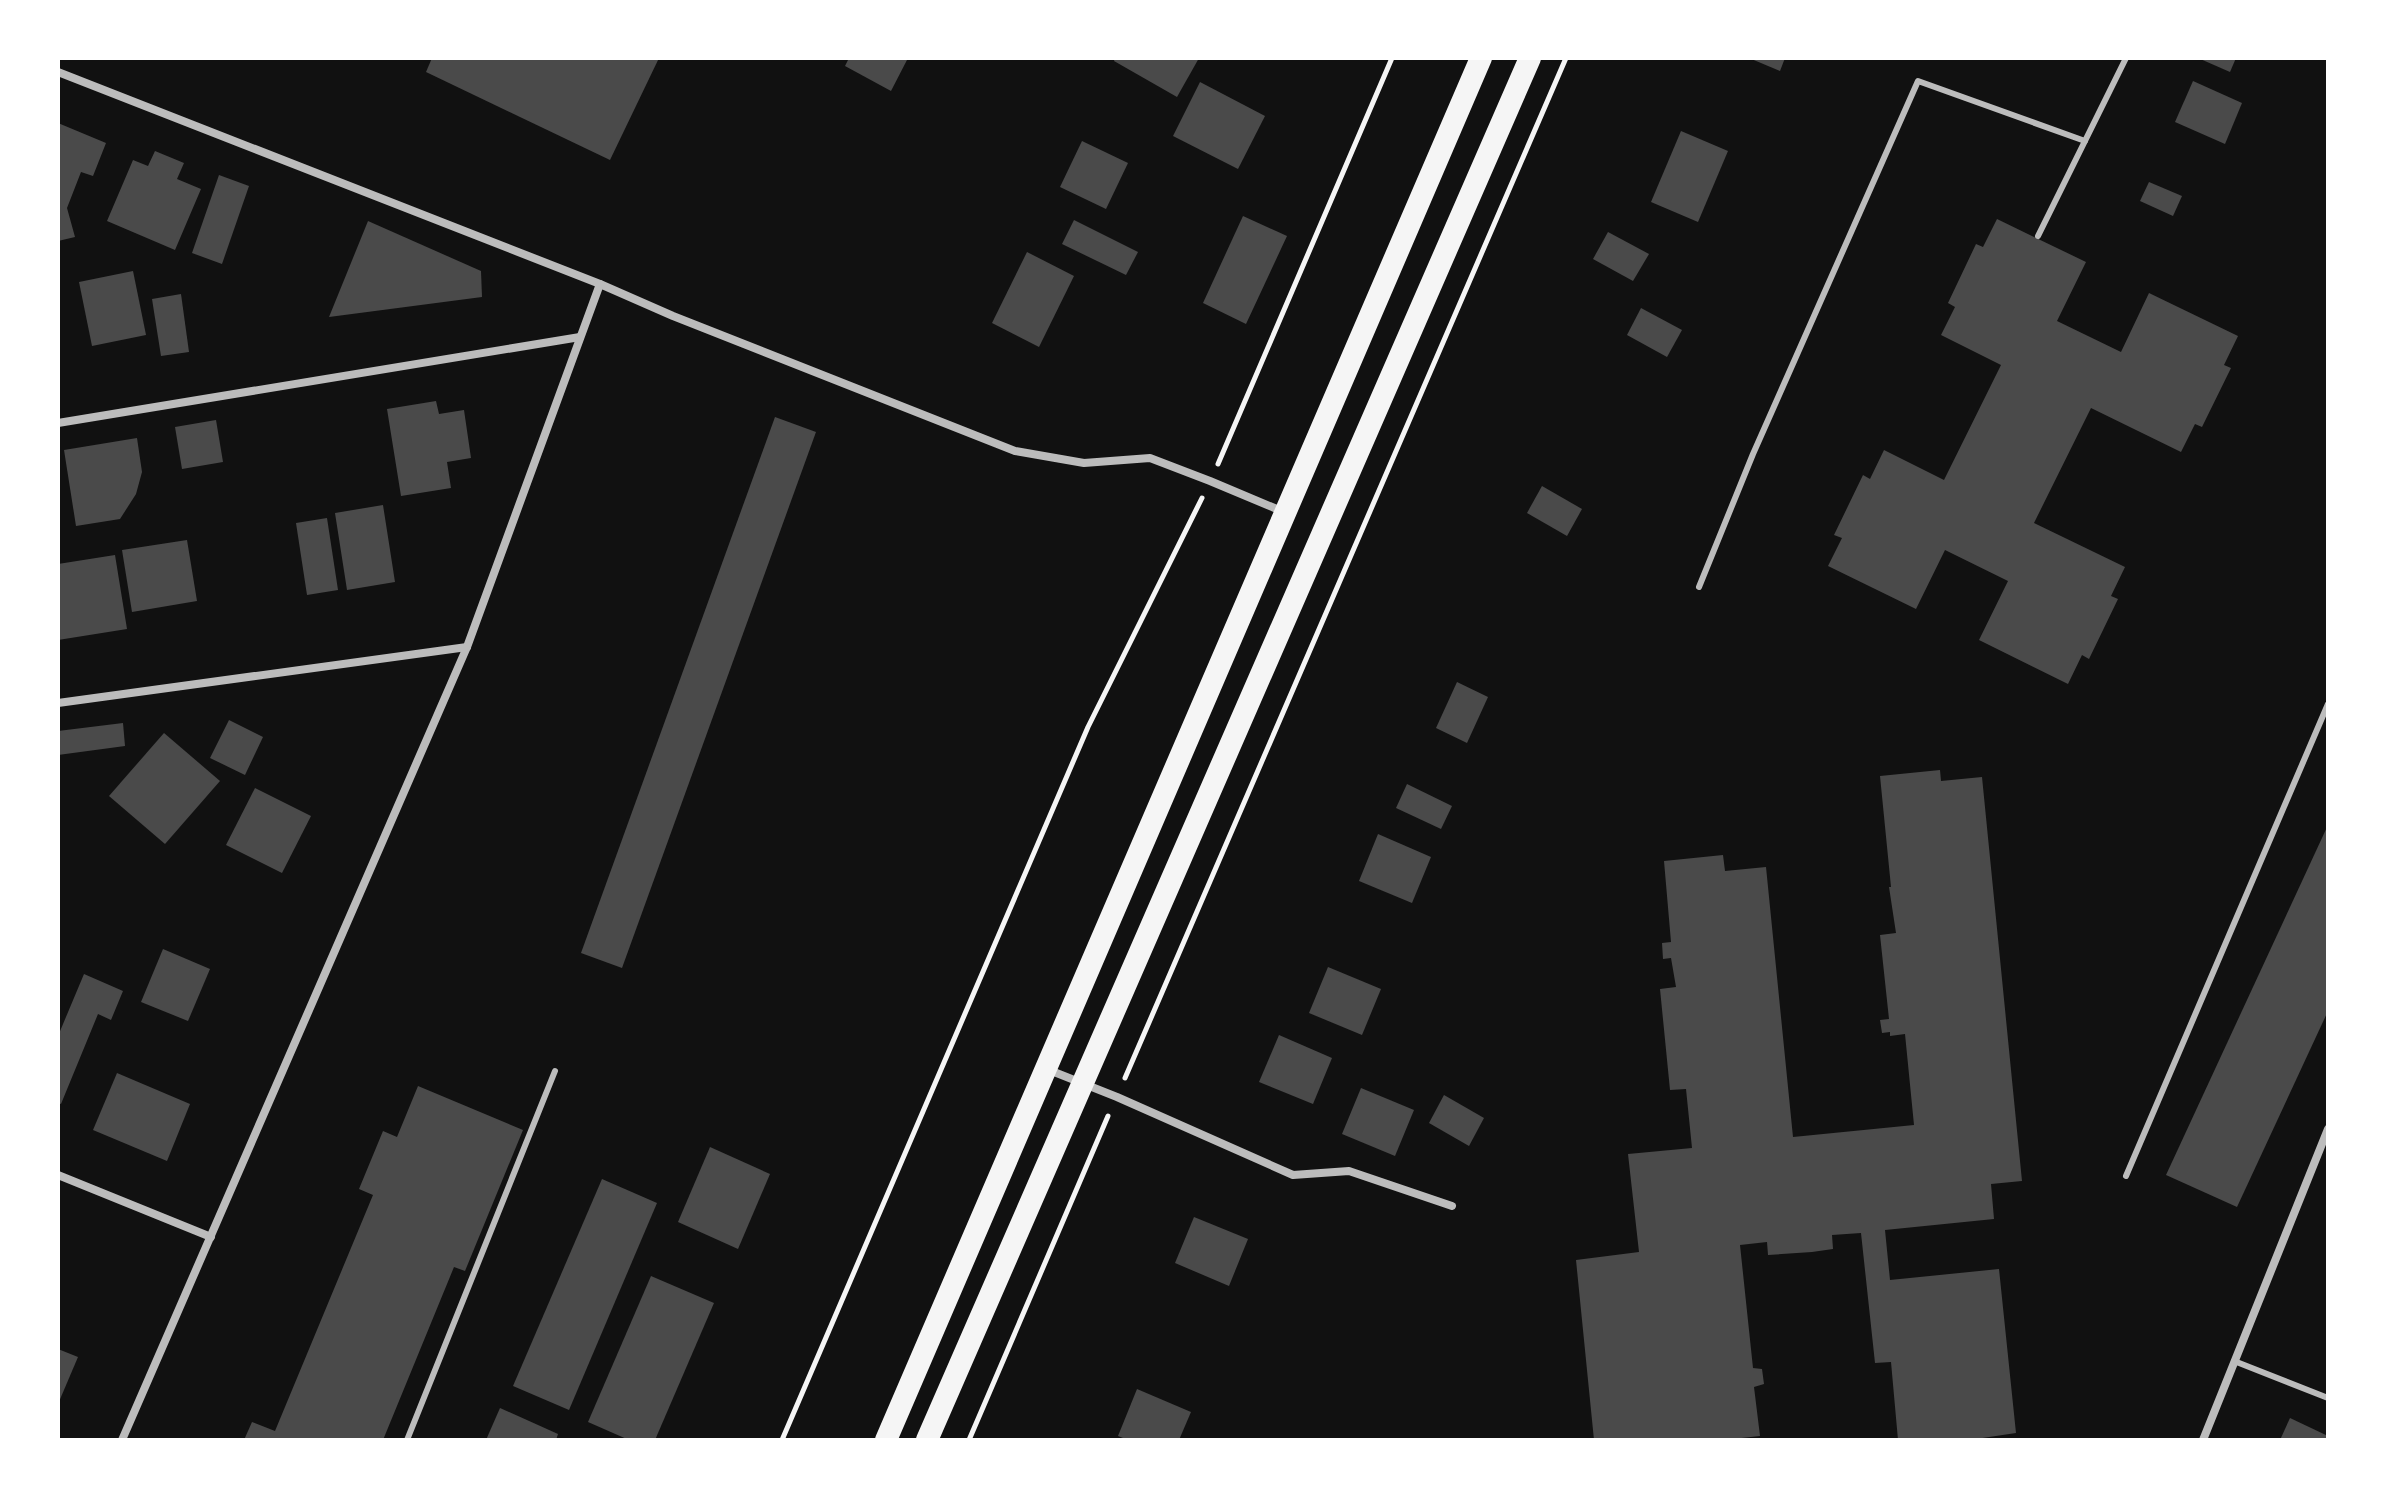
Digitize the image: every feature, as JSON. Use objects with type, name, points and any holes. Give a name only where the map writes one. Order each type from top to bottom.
[{"type":"highway","points":[[886,1440],[1481,58]]},
{"type":"highway","points":[[927,1440],[1530,58]]},
{"type":"street","points":[[58,72],[600,284],[673,316],[1015,451],[1084,463],[1150,458],[1285,513]]},
{"type":"street","points":[[122,1440],[467,647],[600,284]]},
{"type":"street","points":[[58,423],[580,337]]},
{"type":"street","points":[[58,703],[467,647]]},
{"type":"street","points":[[1046,1069],[1293,1175],[1349,1171],[1452,1206]]},
{"type":"street","points":[[2203,1440],[2328,1129]]},
{"type":"street","points":[[58,1175],[211,1237]]},
{"type":"lane","points":[[2038,236],[2126,58]]},
{"type":"lane","points":[[1699,587],[1753,454],[1918,81],[2085,141]]},
{"type":"lane","points":[[2126,1176],[2328,704]]},
{"type":"lane","points":[[407,1440],[555,1071]]},
{"type":"lane","points":[[2234,1361],[2328,1398]]},
{"type":"path","points":[[782,1440],[1088,727],[1210,481],[1392,58]]},
{"type":"path","points":[[969,1440],[1566,58]]},
{"type":"building","points":[[432,58],[659,58],[610,160],[426,72]]},
{"type":"building","points":[[849,58],[908,58],[891,91],[845,66]]},
{"type":"building","points":[[1115,58],[1199,58],[1177,97],[1114,61]]},
{"type":"building","points":[[1749,58],[1785,58],[1780,71]]},
{"type":"building","points":[[2198,58],[2236,58],[2230,72]]},
{"type":"building","points":[[2193,81],[2242,103],[2225,144],[2175,122]]},
{"type":"building","points":[[1200,82],[1265,116],[1238,169],[1173,136]]},
{"type":"building","points":[[58,123],[106,143],[93,176],[81,172],[67,208],[75,237],[58,241]]},
{"type":"building","points":[[1681,131],[1728,151],[1698,222],[1651,202]]},
{"type":"building","points":[[1082,141],[1128,163],[1106,209],[1060,187]]},
{"type":"building","points":[[155,151],[184,163],[177,179],[201,189],[175,250],[107,221],[133,160],[148,166]]},
{"type":"building","points":[[219,175],[249,186],[222,264],[192,253]]},
{"type":"building","points":[[2149,182],[2182,196],[2173,216],[2140,201]]},
{"type":"building","points":[[1243,216],[1287,236],[1246,324],[1203,303]]},
{"type":"building","points":[[1997,219],[2086,262],[2057,321],[2121,352],[2149,293],[2238,336],[2224,365],[2231,368],[2202,427],[2195,424],[2181,452],[2091,408],[2034,523],[2125,567],[2111,596],[2118,599],[2089,659],[2082,655],[2068,684],[1979,640],[2008,581],[1945,550],[1916,609],[1828,566],[1842,538],[1834,535],[1863,475],[1870,479],[1884,450],[1944,480],[2001,365],[1941,335],[1955,307],[1948,303],[1976,244],[1983,247]]},
{"type":"building","points":[[1074,220],[1138,252],[1126,275],[1062,244]]},
{"type":"building","points":[[368,221],[481,271],[482,297],[329,317]]},
{"type":"building","points":[[1608,232],[1649,254],[1633,281],[1593,259]]},
{"type":"building","points":[[1027,252],[1074,276],[1039,347],[992,323]]},
{"type":"building","points":[[133,271],[146,335],[92,346],[79,282]]},
{"type":"building","points":[[181,294],[189,352],[161,356],[152,299]]},
{"type":"building","points":[[1641,308],[1682,330],[1667,357],[1627,335]]},
{"type":"building","points":[[436,401],[439,414],[464,410],[471,458],[447,462],[451,488],[401,496],[387,409]]},
{"type":"building","points":[[775,417],[816,432],[622,968],[581,953]]},
{"type":"building","points":[[216,420],[223,462],[182,469],[175,427]]},
{"type":"building","points":[[137,438],[142,472],[136,494],[120,519],[76,526],[64,450]]},
{"type":"building","points":[[1542,486],[1582,509],[1567,536],[1527,513]]},
{"type":"building","points":[[383,505],[395,582],[347,590],[335,513]]},
{"type":"building","points":[[327,518],[338,590],[307,595],[296,523]]},
{"type":"building","points":[[187,540],[197,601],[132,612],[122,550]]},
{"type":"building","points":[[115,555],[127,629],[58,640],[58,564]]},
{"type":"building","points":[[1457,682],[1488,697],[1467,743],[1436,728]]},
{"type":"building","points":[[229,720],[263,737],[245,775],[210,758]]},
{"type":"building","points":[[123,723],[125,746],[58,755],[58,731]]},
{"type":"building","points":[[164,733],[220,781],[165,844],[109,796]]},
{"type":"building","points":[[1940,770],[1941,781],[1982,777],[2022,1181],[1991,1184],[1994,1219],[1885,1230],[1890,1280],[1999,1269],[2016,1433],[1969,1440],[1898,1440],[1891,1362],[1875,1363],[1861,1233],[1832,1235],[1833,1249],[1812,1252],[1768,1255],[1767,1242],[1740,1245],[1753,1368],[1762,1369],[1764,1384],[1754,1387],[1760,1436],[1723,1440],[1594,1440],[1576,1260],[1639,1252],[1628,1154],[1692,1148],[1686,1089],[1670,1090],[1660,989],[1676,987],[1671,958],[1663,959],[1662,943],[1671,942],[1664,861],[1723,855],[1725,871],[1766,867],[1793,1137],[1914,1125],[1905,1034],[1890,1036],[1890,1032],[1882,1033],[1880,1020],[1889,1019],[1880,935],[1896,933],[1880,776]]},
{"type":"building","points":[[1407,784],[1452,806],[1441,829],[1396,808]]},
{"type":"building","points":[[255,788],[311,816],[282,873],[226,845]]},
{"type":"building","points":[[2328,825],[2328,1011],[2237,1207],[2166,1175]]},
{"type":"building","points":[[1378,834],[1431,857],[1412,903],[1359,881]]},
{"type":"building","points":[[163,949],[210,969],[188,1021],[141,1002]]},
{"type":"building","points":[[1328,967],[1381,989],[1362,1035],[1309,1013]]},
{"type":"building","points":[[84,974],[123,991],[111,1020],[98,1014],[61,1104],[58,1103],[58,1036]]},
{"type":"building","points":[[1279,1035],[1332,1058],[1313,1104],[1259,1082]]},
{"type":"building","points":[[117,1073],[190,1104],[167,1161],[93,1130]]},
{"type":"building","points":[[418,1086],[523,1130],[465,1271],[454,1267],[383,1440],[244,1440],[252,1422],[275,1431],[373,1195],[359,1189],[383,1131],[397,1137]]},
{"type":"building","points":[[1361,1088],[1414,1110],[1395,1156],[1342,1134]]},
{"type":"building","points":[[1444,1095],[1484,1118],[1469,1146],[1429,1123]]},
{"type":"building","points":[[710,1147],[770,1174],[738,1249],[678,1222]]},
{"type":"building","points":[[602,1179],[657,1203],[569,1410],[513,1386]]},
{"type":"building","points":[[1194,1217],[1248,1239],[1229,1286],[1175,1263]]},
{"type":"building","points":[[651,1276],[714,1303],[655,1440],[629,1440],[588,1422]]},
{"type":"building","points":[[58,1349],[78,1357],[58,1404]]},
{"type":"building","points":[[1137,1389],[1191,1412],[1179,1440],[1128,1440],[1118,1436]]},
{"type":"building","points":[[500,1408],[558,1434],[556,1440],[486,1440]]},
{"type":"building","points":[[2290,1418],[2328,1436],[2328,1440],[2280,1440]]}]
